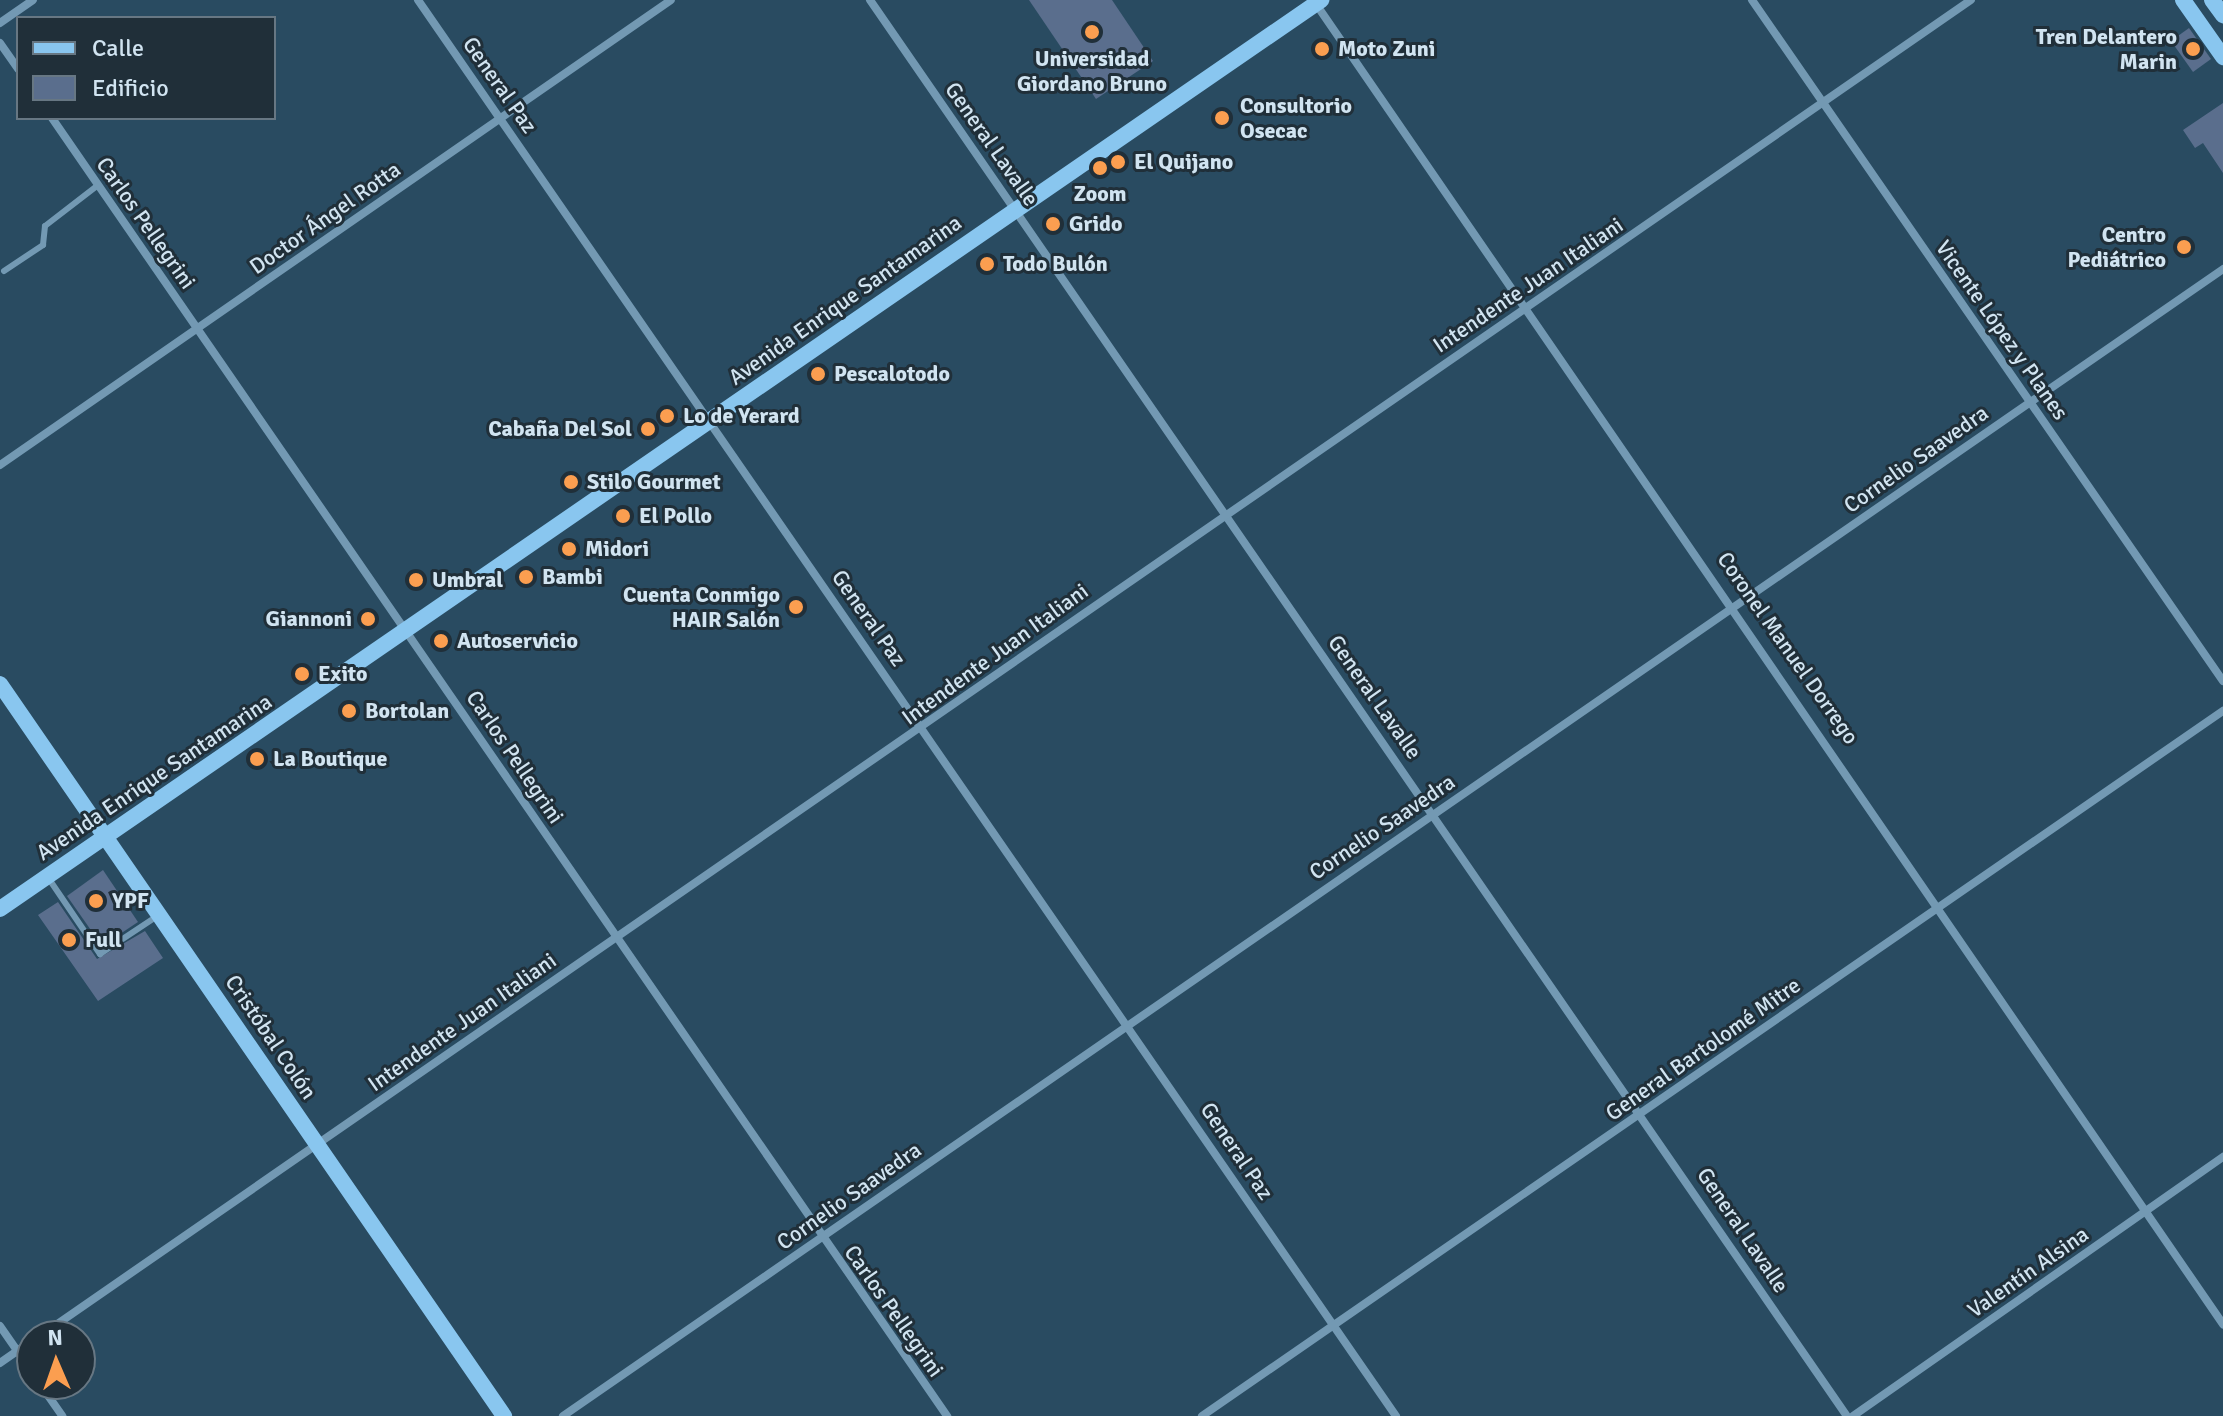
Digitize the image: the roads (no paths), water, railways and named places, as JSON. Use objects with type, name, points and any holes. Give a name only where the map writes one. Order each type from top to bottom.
[{"type":"main road","points":[[2183,0],[2223,57]]},
{"type":"main road","points":[[2212,0],[2223,15]]},
{"type":"main road","name":"Avenida Enrique Santamarina","points":[[0,909],[409,631],[1316,1]]},
{"type":"main road","name":"Cristóbal Colón","points":[[0,684],[504,1416]]},
{"type":"street","points":[[0,23],[33,0]]},
{"type":"street","name":"General Paz","points":[[418,0],[502,117],[1396,1416]]},
{"type":"street","name":"Doctor Ángel Rotta","points":[[0,465],[671,0]]},
{"type":"street","name":"General Lavalle","points":[[870,0],[1850,1416]]},
{"type":"street","name":"Vicente López y Planes","points":[[1752,0],[2223,681]]},
{"type":"street","name":"Intendente Juan Italiani","points":[[63,1320],[923,729],[1224,512],[1527,309],[1971,0]]},
{"type":"street","name":"Coronel Manuel Dorrego","points":[[1316,1],[1941,907],[2144,1213],[2223,1324]]},
{"type":"street","points":[[0,43],[16,66]]},
{"type":"street","name":"Carlos Pellegrini","points":[[53,120],[409,631],[821,1239],[947,1416]]},
{"type":"street","name":"Cornelio Saavedra","points":[[563,1416],[821,1239],[1127,1022],[1434,814],[2223,269]]},
{"type":"street","name":"General Bartolomé Mitre","points":[[1202,1416],[2223,711]]},
{"type":"street","name":"Valentín Alsina","points":[[1850,1416],[2223,1157]]},
{"type":"street","points":[[0,1326],[16,1348]]},
{"type":"lane","points":[[4,271],[43,245],[45,226],[98,185]]},
{"type":"lane","points":[[47,876],[100,954],[160,914]]},
{"type":"place","name":"Universidad Giordano Bruno","points":[[1092,32]]},
{"type":"place","name":"Moto Zuni","points":[[1322,49]]},
{"type":"place","name":"Tren Delantero Marin","points":[[2193,49]]},
{"type":"place","name":"Consultorio Osecac","points":[[1222,118]]},
{"type":"place","name":"El Quijano","points":[[1118,162]]},
{"type":"place","name":"Zoom","points":[[1100,168]]},
{"type":"place","name":"Grido","points":[[1053,224]]},
{"type":"place","name":"Centro Pediátrico","points":[[2184,247]]},
{"type":"place","name":"Todo Bulón","points":[[987,264]]},
{"type":"place","name":"Pescalotodo","points":[[818,374]]},
{"type":"place","name":"Lo de Yerard","points":[[667,416]]},
{"type":"place","name":"Cabaña Del Sol","points":[[648,429]]},
{"type":"place","name":"Stilo Gourmet","points":[[571,482]]},
{"type":"place","name":"El Pollo","points":[[623,516]]},
{"type":"place","name":"Midori","points":[[569,549]]},
{"type":"place","name":"Bambi","points":[[526,577]]},
{"type":"place","name":"Umbral","points":[[416,580]]},
{"type":"place","name":"Cuenta Conmigo HAIR Salón","points":[[796,607]]},
{"type":"place","name":"Giannoni","points":[[368,619]]},
{"type":"place","name":"Autoservicio","points":[[441,641]]},
{"type":"place","name":"Exito","points":[[302,674]]},
{"type":"place","name":"Bortolan","points":[[349,711]]},
{"type":"place","name":"La Boutique","points":[[257,759]]},
{"type":"place","name":"YPF","points":[[96,901]]},
{"type":"place","name":"Full","points":[[69,940]]}]
